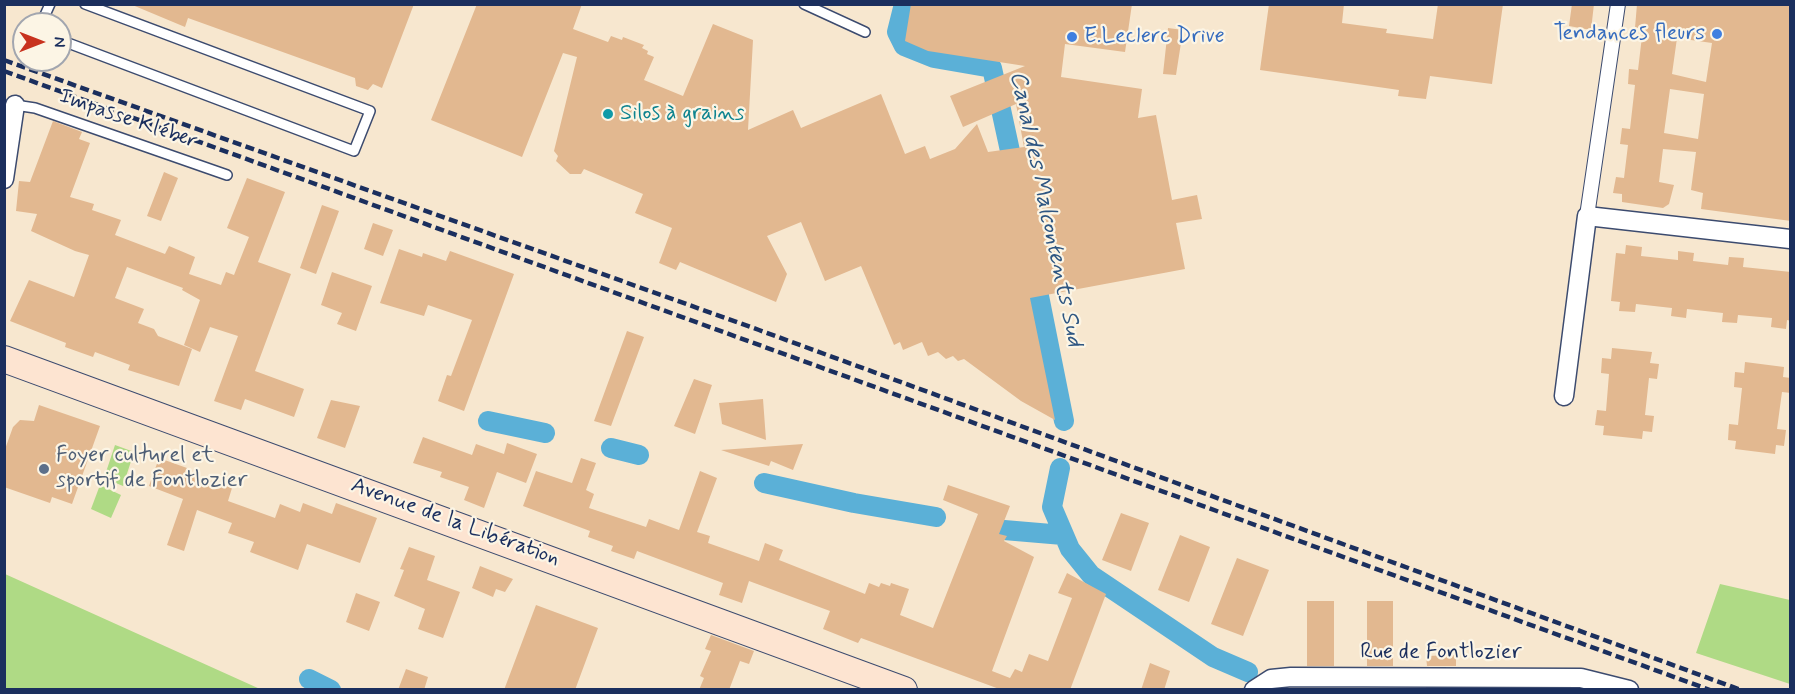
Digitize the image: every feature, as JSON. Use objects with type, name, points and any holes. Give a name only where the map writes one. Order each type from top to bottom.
[{"type":"main road","name":"Avenue de la Libération","points":[[4,359],[904,690]]},
{"type":"street","points":[[1564,396],[1618,4]]},
{"type":"street","points":[[4,180],[15,105]]},
{"type":"street","points":[[1587,216],[1791,239]]},
{"type":"street","name":"Rue de Fontlozier","points":[[1254,690],[1272,678],[1291,677],[1581,678],[1629,690]]},
{"type":"lane","points":[[72,45],[354,151],[370,111],[85,4]]},
{"type":"lane","points":[[804,4],[864,32]]},
{"type":"lane","name":"Impasse Kléber","points":[[15,105],[35,108],[227,175]]},
{"type":"green space","points":[[115,445],[134,452],[123,486],[104,478]]},
{"type":"green space","points":[[100,485],[121,495],[111,518],[91,509]]},
{"type":"green space","points":[[5,574],[260,689],[5,689]]},
{"type":"green space","points":[[1720,584],[1790,600],[1790,684],[1696,653]]},
{"type":"building","points":[[130,4],[414,4],[382,88],[373,84],[368,90],[356,86],[355,78],[188,18],[185,27]]},
{"type":"building","points":[[477,4],[582,4],[573,29],[608,42],[611,36],[622,40],[623,37],[644,45],[642,48],[648,51],[647,54],[654,57],[644,80],[683,96],[713,24],[753,40],[748,130],[793,110],[801,128],[881,94],[905,154],[925,146],[930,159],[955,149],[977,124],[988,152],[1024,147],[1016,104],[963,127],[950,96],[1025,66],[928,51],[905,41],[911,4],[1132,4],[1125,52],[1065,44],[1061,77],[1142,89],[1138,118],[1156,115],[1172,200],[1197,195],[1202,219],[1176,223],[1185,269],[1030,298],[1055,420],[1021,401],[964,359],[958,361],[953,356],[946,359],[938,352],[928,356],[922,342],[903,350],[900,342],[894,345],[861,266],[825,281],[801,222],[767,236],[787,274],[776,302],[680,262],[676,270],[659,263],[672,228],[635,213],[643,194],[584,169],[581,174],[570,174],[556,161],[558,156],[554,151],[577,57],[563,53],[522,157],[431,120]]},
{"type":"building","points":[[1269,4],[1344,4],[1342,23],[1387,29],[1386,33],[1433,39],[1438,4],[1503,4],[1492,84],[1430,76],[1426,99],[1398,96],[1399,90],[1260,70]]},
{"type":"building","points":[[1572,4],[1594,4],[1591,30],[1569,26]]},
{"type":"building","points":[[1637,4],[1791,6],[1791,221],[1701,209],[1703,193],[1691,190],[1696,152],[1663,149],[1659,182],[1674,185],[1669,204],[1663,208],[1622,202],[1622,194],[1613,193],[1616,177],[1624,178],[1628,145],[1620,144],[1622,128],[1630,129],[1635,85],[1628,84],[1629,69],[1638,70],[1643,28],[1635,28]],"holes":[[[1677,38],[1712,43],[1706,82],[1672,74]],[[1670,89],[1704,94],[1698,139],[1664,133]]]},
{"type":"building","points":[[1168,28],[1183,30],[1176,75],[1163,74]]},
{"type":"building","points":[[53,121],[82,132],[79,139],[90,143],[70,197],[94,204],[92,210],[121,220],[115,235],[165,254],[169,246],[195,257],[189,274],[221,285],[226,272],[234,275],[249,237],[227,228],[247,178],[285,192],[258,262],[291,274],[255,371],[304,389],[294,417],[245,399],[241,410],[214,401],[238,336],[210,327],[200,352],[184,345],[200,300],[182,290],[183,288],[127,267],[115,298],[144,309],[138,323],[154,329],[158,336],[192,349],[179,386],[128,370],[130,365],[95,352],[93,357],[65,347],[66,343],[10,321],[29,280],[74,297],[89,255],[31,231],[37,214],[16,211],[19,181],[30,182]]},
{"type":"building","points":[[164,172],[178,178],[161,221],[147,216]]},
{"type":"building","points":[[322,205],[339,211],[316,274],[300,268]]},
{"type":"building","points":[[373,223],[393,230],[383,256],[364,249]]},
{"type":"building","points":[[1626,245],[1642,247],[1641,256],[1678,260],[1678,251],[1694,253],[1693,261],[1728,265],[1729,257],[1744,258],[1743,267],[1791,272],[1791,321],[1787,320],[1786,329],[1771,327],[1772,318],[1738,315],[1737,323],[1722,322],[1723,313],[1687,309],[1686,318],[1671,316],[1672,308],[1636,304],[1635,312],[1619,311],[1620,302],[1611,301],[1616,253],[1625,254]]},
{"type":"building","points":[[399,249],[422,257],[423,253],[446,261],[450,251],[514,274],[464,411],[438,401],[447,375],[451,376],[472,320],[428,305],[424,316],[380,303]]},
{"type":"building","points":[[332,272],[372,286],[356,331],[337,324],[342,313],[321,305]]},
{"type":"building","points":[[627,331],[644,337],[611,426],[594,421]]},
{"type":"building","points":[[1612,348],[1652,352],[1650,363],[1659,364],[1657,379],[1649,378],[1645,415],[1654,416],[1652,432],[1643,431],[1642,439],[1603,435],[1604,426],[1595,425],[1597,410],[1606,411],[1609,374],[1601,373],[1602,358],[1611,359]]},
{"type":"building","points":[[1745,362],[1784,367],[1783,377],[1791,378],[1791,393],[1782,392],[1777,429],[1786,430],[1784,446],[1776,445],[1775,454],[1735,449],[1736,441],[1728,440],[1729,424],[1738,425],[1742,388],[1734,387],[1735,372],[1744,373]]},
{"type":"building","points":[[694,379],[712,385],[695,434],[674,426]]},
{"type":"building","points":[[763,399],[766,440],[722,424],[719,403]]},
{"type":"building","points":[[331,400],[360,406],[345,448],[317,438]]},
{"type":"building","name":"Foyer culturel et sportif de Fontlozier","points":[[39,405],[100,426],[72,504],[52,497],[50,503],[4,487],[4,452],[13,427],[20,420],[34,421]]},
{"type":"building","points":[[423,437],[472,455],[476,444],[504,454],[507,443],[537,454],[526,483],[497,472],[484,508],[464,500],[469,487],[440,477],[442,472],[413,463]]},
{"type":"building","points":[[803,444],[793,470],[771,461],[769,466],[721,450]]},
{"type":"building","points":[[159,458],[187,468],[185,472],[232,488],[228,501],[275,518],[280,504],[300,512],[303,503],[332,514],[336,503],[377,518],[360,563],[307,544],[298,570],[250,552],[254,542],[228,533],[232,523],[197,510],[184,551],[167,545],[183,499],[149,486]]},
{"type":"building","points":[[581,458],[596,463],[586,490],[594,494],[589,508],[646,527],[649,519],[679,530],[700,471],[717,478],[697,532],[710,536],[708,543],[759,561],[765,543],[783,550],[779,560],[865,594],[869,583],[879,587],[881,583],[890,586],[891,583],[909,589],[900,615],[933,628],[978,514],[943,500],[948,485],[1010,506],[999,534],[1007,536],[1004,541],[1034,557],[992,671],[1010,678],[1015,669],[1022,672],[1029,654],[1048,661],[1072,598],[1058,593],[1067,573],[1106,594],[1070,690],[1002,690],[861,638],[858,643],[823,629],[830,611],[749,581],[742,603],[719,595],[723,583],[637,551],[634,559],[611,551],[613,546],[588,537],[590,531],[523,506],[536,471],[572,483]]},
{"type":"building","points":[[1121,513],[1149,523],[1131,571],[1102,560]]},
{"type":"building","points":[[1180,535],[1210,547],[1189,602],[1158,590]]},
{"type":"building","points":[[409,547],[435,556],[427,580],[460,592],[443,638],[418,629],[425,609],[394,596],[404,570],[400,569]]},
{"type":"building","points":[[1237,558],[1269,570],[1243,636],[1211,624]]},
{"type":"building","points":[[480,566],[513,579],[505,592],[496,589],[493,597],[472,588]]},
{"type":"building","points":[[356,593],[380,602],[369,631],[346,622]]},
{"type":"building","points":[[1307,601],[1334,601],[1334,666],[1307,666]]},
{"type":"building","points":[[1367,601],[1393,601],[1393,666],[1367,666]]},
{"type":"building","points":[[536,605],[598,628],[575,690],[504,690]]},
{"type":"building","points":[[711,635],[754,651],[749,664],[740,661],[729,690],[699,690],[704,678],[700,676],[711,651],[705,649]]},
{"type":"building","points":[[1456,655],[1456,666],[1427,666],[1426,656]]},
{"type":"building","points":[[1150,663],[1170,671],[1164,690],[1141,690]]},
{"type":"building","points":[[406,669],[428,677],[424,690],[398,690]]},
{"type":"waterway","name":"Canal des Malcontents Sud","points":[[904,4],[897,32],[904,46],[934,58],[992,68],[1015,174]]},
{"type":"waterway","name":"Canal des Malcontents Sud","points":[[1034,271],[1064,421]]},
{"type":"waterway","name":"Canal des Malcontents Sud","points":[[488,421],[545,433]]},
{"type":"waterway","name":"Canal des Malcontents Sud","points":[[611,448],[639,455]]},
{"type":"waterway","name":"Canal des Malcontents Sud","points":[[1060,468],[1052,507],[1070,549],[1091,575],[1213,657],[1248,672]]},
{"type":"waterway","name":"Canal des Malcontents Sud","points":[[764,483],[854,503],[936,517]]},
{"type":"waterway","name":"Canal des Malcontents Sud","points":[[1004,530],[1063,535]]},
{"type":"waterway","points":[[309,679],[331,690]]},
{"type":"railway","points":[[4,60],[759,330],[1741,690]]},
{"type":"railway","points":[[4,71],[1710,690]]},
{"type":"place","name":"Tendances fleurs","points":[[1717,34]]},
{"type":"place","name":"E.Leclerc Drive","points":[[1072,37]]},
{"type":"place","name":"Silos à grains","points":[[608,114]]},
{"type":"place","name":"Foyer culturel et sportif de Fontlozier","points":[[44,469]]}]
